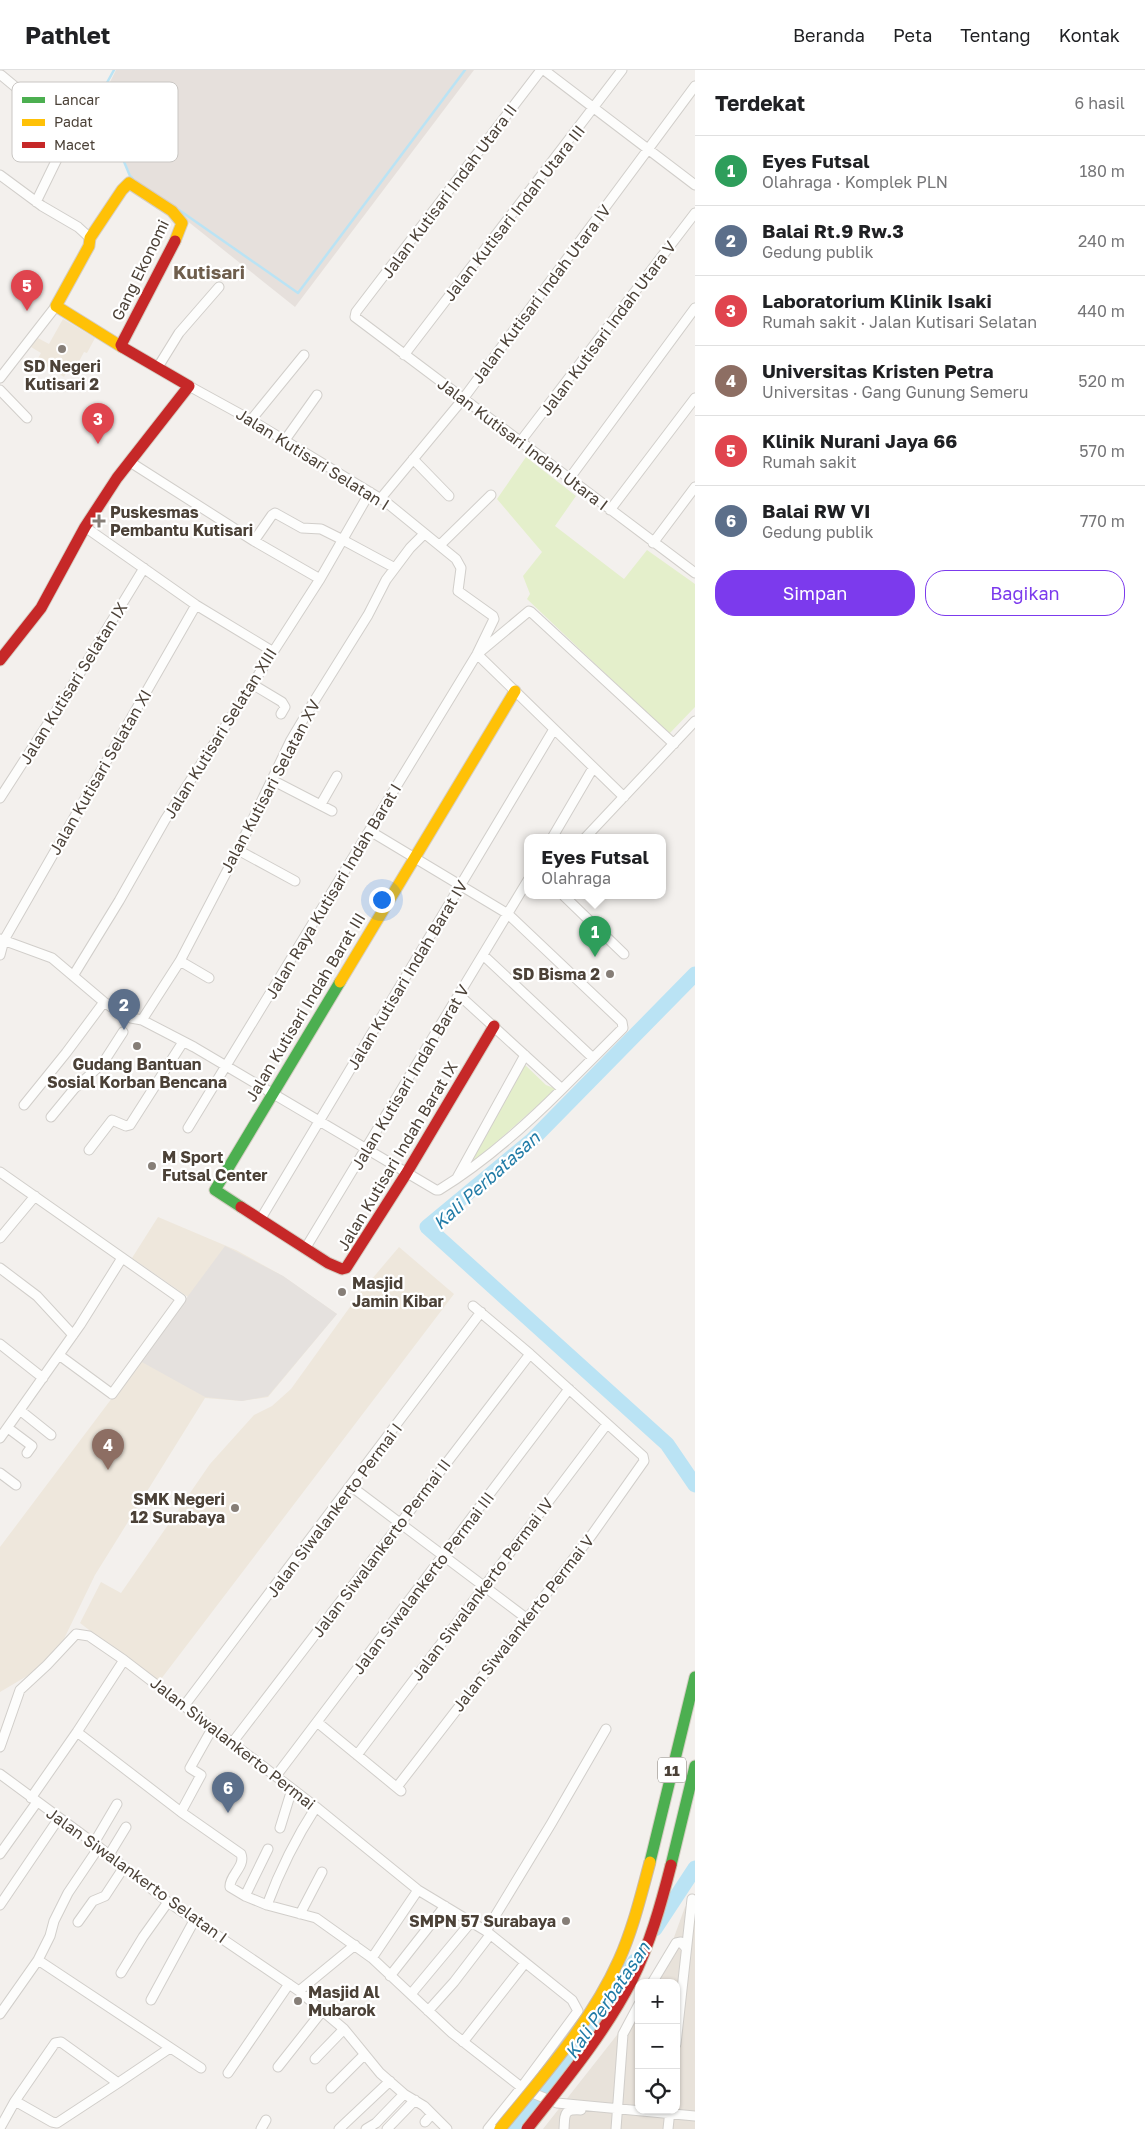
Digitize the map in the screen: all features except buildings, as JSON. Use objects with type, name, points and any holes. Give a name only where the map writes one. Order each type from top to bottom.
[{"type":"main road","name":"Gang Ekonomi","points":[[90,238],[128,183],[160,203],[182,221],[176,241],[121,345]]},
{"type":"main road","points":[[0,660],[41,608],[85,527],[117,478],[189,386],[56,306],[89,246],[90,238]]},
{"type":"main road","name":"Jalan Kutisari Indah Barat III","points":[[216,1186],[515,691]]},
{"type":"main road","name":"Jalan Kutisari Indah Barat IX","points":[[216,1186],[215,1190],[217,1192],[305,1249],[337,1268],[346,1268],[406,1174],[494,1026]]},
{"type":"main road","name":"11","points":[[500,2129],[588,2016],[612,1973],[637,1908],[650,1862],[695,1677]]},
{"type":"main road","name":"11","points":[[527,2129],[581,2060],[631,1982],[655,1922],[672,1864],[695,1766]]},
{"type":"street","points":[[542,70],[695,185]]},
{"type":"street","name":"Jalan Kutisari Indah Utara II","points":[[356,312],[542,70]]},
{"type":"street","name":"Jalan Kutisari Indah Utara III","points":[[404,354],[622,70]]},
{"type":"street","points":[[2,74],[12,83]]},
{"type":"street","name":"Jalan Kutisari Indah Utara IV","points":[[381,498],[463,399],[695,86]]},
{"type":"street","points":[[36,202],[56,162]]},
{"type":"street","points":[[0,175],[36,202],[78,226],[90,238]]},
{"type":"street","name":"Jalan Kutisari Indah Utara V","points":[[520,442],[695,213]]},
{"type":"street","points":[[158,367],[179,333],[219,287]]},
{"type":"street","points":[[2,372],[56,306]]},
{"type":"street","points":[[568,479],[695,308]]},
{"type":"street","name":"Jalan Kutisari Indah Utara I","points":[[356,312],[356,318],[695,573]]},
{"type":"street","points":[[251,420],[304,355]]},
{"type":"street","name":"Jalan Kutisari Selatan I","points":[[189,386],[251,420],[381,498],[424,534],[451,552],[461,568],[458,592],[494,617],[477,654]]},
{"type":"street","points":[[0,390],[27,418]]},
{"type":"street","points":[[285,440],[317,395]]},
{"type":"street","points":[[610,510],[695,398]]},
{"type":"street","points":[[414,459],[450,496]]},
{"type":"street","points":[[130,462],[254,541],[320,578]]},
{"type":"street","points":[[653,542],[695,487]]},
{"type":"street","name":"Jalan Kutisari Selatan XIII","points":[[73,976],[119,901],[165,820],[320,578],[370,492]]},
{"type":"street","points":[[440,545],[491,495]]},
{"type":"street","points":[[254,541],[272,515],[276,513],[302,528],[321,529],[395,568]]},
{"type":"street","points":[[85,527],[196,605],[272,651]]},
{"type":"street","name":"Jalan Kutisari Selatan XV","points":[[142,1020],[152,1001],[180,961],[238,850],[291,740],[395,568],[410,548],[424,534]]},
{"type":"street","name":"Jalan Kutisari Selatan IX","points":[[0,798],[69,691],[144,568]]},
{"type":"street","name":"Jalan Kutisari Selatan XI","points":[[0,955],[2,939],[196,605]]},
{"type":"street","points":[[624,797],[477,654],[529,611],[674,744]]},
{"type":"street","name":"Jalan Raya Kutisari Indah Barat I","points":[[188,1128],[227,1067],[477,654]]},
{"type":"street","points":[[252,684],[282,702],[285,707],[281,714]]},
{"type":"street","points":[[589,834],[695,721]]},
{"type":"street","name":"Jalan Kutisari Indah Barat IV","points":[[260,1220],[554,730]]},
{"type":"street","points":[[554,834],[593,768]]},
{"type":"street","points":[[321,804],[337,776]]},
{"type":"street","points":[[272,780],[332,811]]},
{"type":"street","points":[[2,939],[52,958],[104,1002],[131,1018],[142,1020],[194,1047],[365,1150],[438,1191],[479,1164],[513,1136],[622,1029],[622,1022],[508,914],[370,831]]},
{"type":"street","points":[[238,850],[295,882]]},
{"type":"street","name":"Jalan Kutisari Indah Barat V","points":[[305,1249],[524,887]]},
{"type":"street","name":"Jalan Kutisari Indah Barat V","points":[[514,904],[524,897]]},
{"type":"street","points":[[567,899],[624,954]]},
{"type":"street","points":[[483,955],[593,1058]]},
{"type":"street","points":[[180,961],[210,978]]},
{"type":"street","points":[[459,995],[562,1090]]},
{"type":"street","points":[[24,1105],[104,1002]]},
{"type":"street","points":[[51,1116],[74,1090],[103,1064],[131,1018]]},
{"type":"street","points":[[90,1150],[112,1120],[126,1126],[130,1125],[183,1042]]},
{"type":"street","points":[[455,1180],[525,1055]]},
{"type":"street","points":[[0,1172],[181,1299],[113,1393],[59,1355]]},
{"type":"street","points":[[0,1238],[35,1196]]},
{"type":"street","points":[[0,1438],[44,1378],[122,1258]]},
{"type":"street","points":[[0,1268],[37,1296],[73,1335]]},
{"type":"street","points":[[473,1306],[530,1354],[607,1424]]},
{"type":"street","name":"Jalan Siwalankerto Permai I","points":[[184,1706],[352,1487],[481,1312]]},
{"type":"street","points":[[0,1344],[44,1378]]},
{"type":"street","name":"Jalan Siwalankerto Permai II","points":[[232,1743],[530,1354]]},
{"type":"street","name":"Jalan Siwalankerto Permai III","points":[[276,1776],[569,1389]]},
{"type":"street","points":[[21,1411],[51,1435]]},
{"type":"street","name":"Jalan Siwalankerto Permai V","points":[[356,1755],[399,1789],[642,1466],[643,1456],[607,1424]]},
{"type":"street","name":"Jalan Siwalankerto Permai IV","points":[[356,1755],[607,1424]]},
{"type":"street","points":[[8,1428],[32,1446],[27,1453]]},
{"type":"street","points":[[0,1474],[16,1485]]},
{"type":"street","points":[[352,1487],[526,1618]]},
{"type":"street","name":"Jalan Siwalankerto Permai","points":[[0,1748],[20,1690],[76,1634],[89,1636],[124,1660],[276,1776],[418,1890],[488,1933],[572,2000],[578,2011],[523,2089]]},
{"type":"street","points":[[0,1854],[124,1660]]},
{"type":"street","points":[[317,1722],[356,1755]]},
{"type":"street","points":[[181,1812],[201,1775],[190,1768],[212,1729]]},
{"type":"street","points":[[428,2011],[454,1982],[488,1933],[606,1729]]},
{"type":"street","points":[[77,1732],[181,1812],[241,1854],[242,1861],[229,1885],[245,1896],[321,1921],[372,1958],[463,2042],[523,2089],[558,2103],[635,2110]]},
{"type":"street","name":"Jalan Siwalankerto Selatan I","points":[[0,1774],[110,1855],[168,1902],[289,1984],[323,2010],[344,2029],[364,2055],[390,2081],[404,2094],[415,2100],[432,2114],[447,2129]]},
{"type":"street","points":[[280,1828],[292,1789]]},
{"type":"street","points":[[0,2014],[38,1960],[50,1936],[54,1921],[117,1804]]},
{"type":"street","points":[[268,1905],[284,1864],[300,1831],[316,1807]]},
{"type":"street","points":[[0,1905],[59,1818]]},
{"type":"street","points":[[110,1855],[126,1827]]},
{"type":"street","points":[[245,1896],[268,1850]]},
{"type":"street","points":[[78,1922],[93,1901],[105,1896],[124,1867]]},
{"type":"street","points":[[300,1914],[322,1872]]},
{"type":"street","points":[[372,1958],[418,1890]]},
{"type":"street","points":[[678,2024],[692,1899]]},
{"type":"street","points":[[121,1973],[143,1937],[168,1902]]},
{"type":"street","points":[[390,1976],[445,1906]]},
{"type":"street","points":[[151,2000],[195,1919]]},
{"type":"street","points":[[411,1994],[471,1922]]},
{"type":"street","points":[[654,1979],[676,1943],[681,1942],[686,1948]]},
{"type":"street","points":[[299,1991],[355,1945]]},
{"type":"street","points":[[38,1960],[201,2068]]},
{"type":"street","points":[[463,2042],[525,1962]]},
{"type":"street","points":[[228,2073],[289,1984]]},
{"type":"street","points":[[278,2067],[323,2010]]},
{"type":"street","points":[[616,2129],[623,2034],[635,2012]]},
{"type":"street","points":[[315,2059],[344,2029]]},
{"type":"street","points":[[0,2128],[15,2101],[57,2042],[62,2042],[118,2082]]},
{"type":"street","points":[[15,2101],[57,2123],[170,2048]]},
{"type":"street","points":[[331,2088],[364,2055]]},
{"type":"street","points":[[339,2129],[390,2081]]},
{"type":"street","points":[[488,2129],[523,2089]]},
{"type":"street","points":[[366,2129],[376,2123],[404,2094]]},
{"type":"street","points":[[387,2129],[415,2100]]},
{"type":"street","points":[[564,2129],[567,2111],[571,2109],[582,2110],[589,2106]]},
{"type":"street","points":[[425,2122],[432,2114]]},
{"type":"street","points":[[668,2129],[670,2114]]},
{"type":"street","points":[[680,2114],[695,2116]]},
{"type":"street","points":[[261,2129],[266,2120]]},
{"type":"shaded area","points":[[116,70],[474,70],[295,307],[131,176],[125,162],[178,162],[178,82],[110,82]]},
{"type":"shaded area","name":"SD Negeri Kutisari 2","points":[[63,319],[95,338],[87,353],[84,352],[74,371],[69,368],[64,377],[37,360],[41,353],[31,347],[36,337],[49,344]]},
{"type":"shaded area","points":[[158,1217],[236,1250],[283,1276],[337,1314],[268,1397],[242,1401],[205,1398],[95,1575],[62,1643],[44,1666],[0,1692],[0,1547],[188,1297],[132,1258]]},
{"type":"shaded area","points":[[225,1246],[283,1276],[337,1314],[268,1396],[242,1401],[205,1397],[140,1361]]},
{"type":"shaded area","name":"SMK Negeri 12 Surabaya","points":[[399,1247],[454,1294],[158,1683],[80,1623],[101,1582],[121,1593],[210,1464],[254,1415],[272,1406],[291,1389],[360,1293]]},
{"type":"shaded area","points":[[695,1896],[695,2129],[543,2129],[635,2012],[635,2114],[680,2114],[680,1979],[657,1979],[685,1907]]},
{"type":"green space","points":[[526,457],[576,496],[555,526],[624,579],[647,550],[695,584],[695,707],[669,734],[527,599],[530,594],[523,576],[542,552],[497,499]]},
{"type":"green space","points":[[522,1062],[546,1085],[556,1089],[466,1169]]},
{"type":"waterway","points":[[107,82],[114,70]]},
{"type":"waterway","points":[[179,210],[298,293],[465,70]]},
{"type":"waterway","points":[[124,162],[133,179]]},
{"type":"waterway","name":"Kali Perbatasan","points":[[695,974],[532,1140],[427,1227],[667,1444],[695,1485]]},
{"type":"waterway","name":"Kali Perbatasan","points":[[655,1929],[695,1868]]},
{"type":"waterway","name":"Kali Perbatasan","points":[[516,2129],[539,2101],[635,1961]]},
{"type":"traffic: fast","points":[[241,1207],[215,1190],[340,982]]},
{"type":"traffic: fast","points":[[650,1862],[695,1677]]},
{"type":"traffic: fast","points":[[671,1865],[695,1766]]},
{"type":"traffic: slow","points":[[122,347],[56,306],[89,246],[90,238],[122,190],[129,183],[172,211],[182,223],[175,241]]},
{"type":"traffic: slow","points":[[340,982],[515,691]]},
{"type":"traffic: slow","points":[[500,2129],[565,2048],[595,2006],[608,1983],[628,1936],[650,1862]]},
{"type":"traffic: jam","points":[[121,345],[175,241]]},
{"type":"traffic: jam","points":[[0,660],[41,608],[85,527],[117,478],[189,386],[122,347]]},
{"type":"traffic: jam","points":[[241,1207],[328,1263],[342,1269],[346,1268],[406,1174],[494,1026]]},
{"type":"traffic: jam","points":[[527,2129],[570,2075],[609,2019],[632,1980],[650,1938],[671,1865]]},
{"type":"place","name":"Klinik Nurani Jaya 66","points":[[27,311]]},
{"type":"place","name":"SD Negeri Kutisari 2","points":[[62,349]]},
{"type":"place","name":"Laboratorium Klinik Isaki","points":[[98,444]]},
{"type":"place","name":"Puskesmas Pembantu Kutisari","points":[[99,521]]},
{"type":"place","name":"Eyes Futsal","points":[[595,957]]},
{"type":"place","name":"SD Bisma 2","points":[[610,974]]},
{"type":"place","name":"Balai Rt.9 Rw.3","points":[[124,1030]]},
{"type":"place","name":"Gudang Bantuan Sosial Korban Bencana","points":[[137,1046]]},
{"type":"place","name":"M Sport Futsal Center","points":[[152,1166]]},
{"type":"place","name":"Masjid Jamin Kibar","points":[[342,1292]]},
{"type":"place","name":"Universitas Kristen Petra","points":[[108,1470]]},
{"type":"place","name":"SMK Negeri 12 Surabaya","points":[[235,1508]]},
{"type":"place","name":"Balai RW VI","points":[[228,1813]]},
{"type":"place","name":"SMPN 57 Surabaya","points":[[566,1921]]},
{"type":"place","name":"Masjid Al Mubarok","points":[[298,2001]]},
{"type":"district","name":"Kutisari","points":[[209,271]]}]
